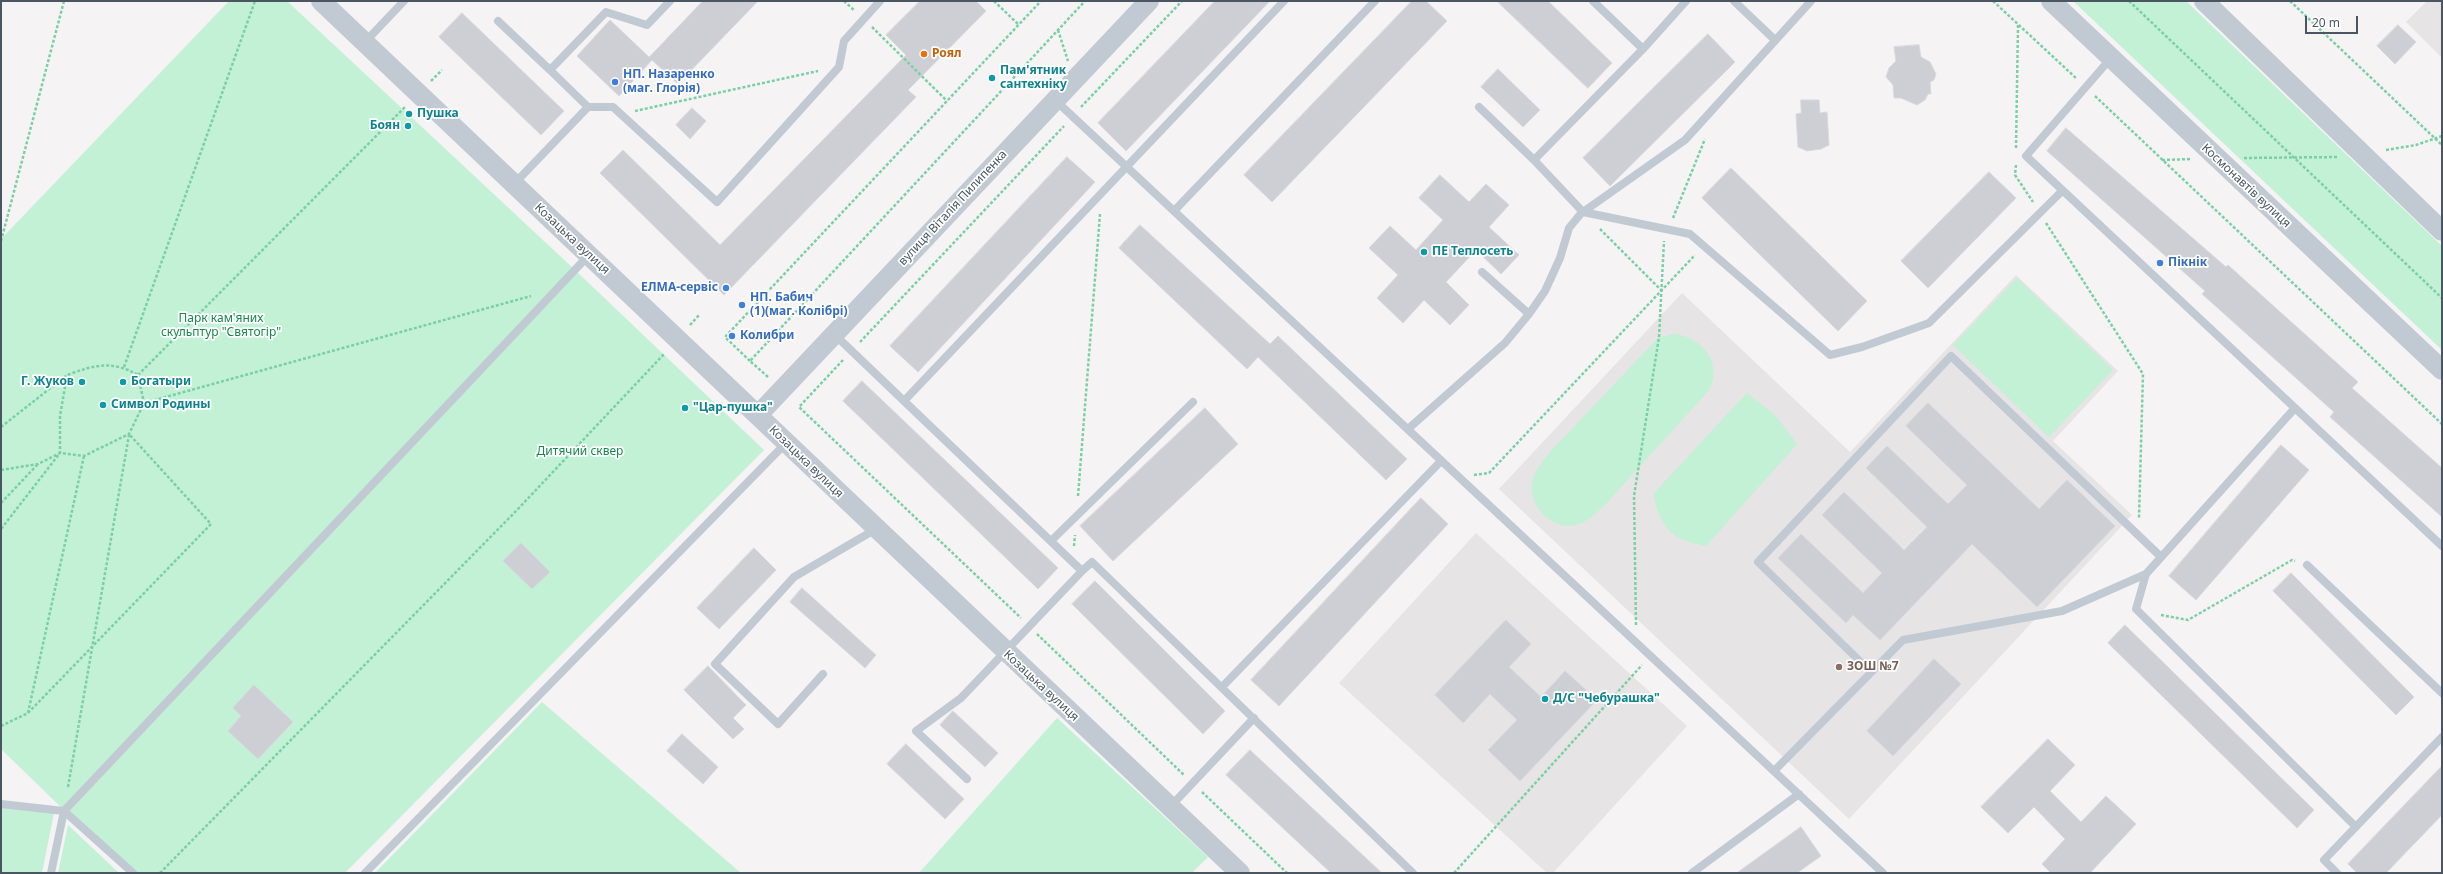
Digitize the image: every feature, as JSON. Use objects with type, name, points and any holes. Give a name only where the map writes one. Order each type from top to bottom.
[{"type":"street","name":"Козацька вулиця","points":[[321,1],[678,339],[1006,653],[1240,873]]},
{"type":"street","name":"вулиця Віталія Пилипенка","points":[[758,416],[1150,1]]},
{"type":"street","name":"Космонавтів вулиця","points":[[2051,1],[2442,370]]},
{"type":"street","points":[[2204,1],[2442,231]]},
{"type":"lane","points":[[364,42],[404,1]]},
{"type":"lane","points":[[550,70],[606,12],[647,25],[670,1]]},
{"type":"lane","points":[[498,21],[588,107],[613,107],[717,202],[838,67],[844,41],[880,1]]},
{"type":"lane","points":[[904,401],[1284,1]]},
{"type":"lane","points":[[1174,211],[1375,1]]},
{"type":"lane","points":[[1593,1],[1643,49]]},
{"type":"lane","points":[[1534,160],[1643,49],[1686,1]]},
{"type":"lane","points":[[1734,1],[1775,40]]},
{"type":"lane","points":[[1408,430],[1505,343],[1529,314],[1545,291],[1560,258],[1569,228],[1583,212],[1684,140],[1811,1]]},
{"type":"lane","points":[[2112,58],[2026,156],[2442,546]]},
{"type":"lane","points":[[1055,100],[1883,873]]},
{"type":"lane","points":[[514,184],[588,107]]},
{"type":"lane","points":[[1479,107],[1534,160],[1583,212],[1690,234],[1830,355],[1862,347],[1929,323],[2062,191]]},
{"type":"lane","points":[[50,873],[64,811],[589,255]]},
{"type":"lane","points":[[1482,272],[1529,314]]},
{"type":"lane","points":[[834,334],[1082,571]]},
{"type":"lane","points":[[1871,672],[1758,562],[1951,356],[2160,556]]},
{"type":"lane","points":[[1051,541],[1193,402]]},
{"type":"lane","points":[[2295,408],[2160,556],[2146,574],[2136,609],[2356,827]]},
{"type":"lane","points":[[365,873],[786,443]]},
{"type":"lane","points":[[1222,687],[1442,461]]},
{"type":"lane","points":[[823,674],[778,724],[715,664],[794,577],[876,528]]},
{"type":"lane","points":[[967,779],[916,731],[961,698],[1092,562],[1413,873]]},
{"type":"lane","points":[[2307,565],[2442,693]]},
{"type":"lane","points":[[1774,771],[1903,640],[2062,611],[2146,574]]},
{"type":"lane","points":[[1170,807],[1254,718]]},
{"type":"lane","points":[[2337,873],[2324,860],[2442,737]]},
{"type":"lane","points":[[1692,873],[1799,794]]},
{"type":"lane","points":[[1,804],[64,811],[133,873]]},
{"type":"path","points":[[1,241],[64,1]]},
{"type":"path","points":[[124,367],[255,1]]},
{"type":"path","points":[[994,1],[1019,25]]},
{"type":"path","points":[[1041,1],[725,337],[1287,873]]},
{"type":"path","points":[[750,361],[1085,1]]},
{"type":"path","points":[[799,407],[1182,1]]},
{"type":"path","points":[[1993,1],[2442,424]]},
{"type":"path","points":[[2129,1],[2442,298]]},
{"type":"path","points":[[2290,1],[2442,144]]},
{"type":"path","points":[[864,19],[947,101]]},
{"type":"path","points":[[2016,152],[2018,24]]},
{"type":"path","points":[[1058,30],[1094,137]]},
{"type":"path","points":[[621,114],[838,67]]},
{"type":"path","points":[[138,375],[442,70]]},
{"type":"path","points":[[2162,160],[2334,158],[2416,145],[2442,136]]},
{"type":"path","points":[[1636,642],[1634,496],[1659,337],[1662,246],[1705,138]]},
{"type":"path","points":[[2016,159],[2015,175],[2143,374],[2139,536]]},
{"type":"path","points":[[1073,562],[1102,192]]},
{"type":"path","points":[[1583,212],[1661,290]]},
{"type":"path","points":[[1460,477],[1489,473],[1703,246]]},
{"type":"path","points":[[144,404],[557,289]]},
{"type":"path","points":[[160,873],[518,509],[700,314]]},
{"type":"path","points":[[1,427],[67,375],[92,366],[124,367],[138,375],[144,404],[129,434],[64,811]]},
{"type":"path","points":[[1,529],[60,453],[60,416],[67,375]]},
{"type":"path","points":[[1,470],[38,464],[60,453],[84,456],[129,434]]},
{"type":"path","points":[[1,726],[28,713],[211,524],[129,434]]},
{"type":"path","points":[[28,713],[84,456]]},
{"type":"path","points":[[1,503],[38,464]]},
{"type":"path","points":[[2138,611],[2188,620],[2292,560],[2307,565]]},
{"type":"path","points":[[1454,873],[1651,656]]},
{"type":"shaded area","points":[[2427,1],[2442,1],[2442,58],[2406,22]]},
{"type":"shaded area","name":"ЗОШ №7","points":[[2016,275],[2118,371],[2053,441],[2132,515],[1849,819],[1499,489],[1682,293],[1850,452]]},
{"type":"shaded area","points":[[1476,533],[1687,726],[1553,873],[1547,873],[1339,683]]},
{"type":"green space","points":[[229,1],[287,1],[575,270],[764,450],[345,873],[129,873],[1,749],[1,239]]},
{"type":"green space","points":[[2073,1],[2186,1],[2442,246],[2442,350]]},
{"type":"green space","points":[[2017,278],[2113,370],[2049,437],[1953,345]]},
{"type":"green space","points":[[1676,334],[1695,341],[1708,353],[1713,370],[1713,379],[1710,389],[1603,507],[1594,515],[1583,522],[1566,526],[1557,524],[1549,519],[1542,513],[1533,497],[1533,479],[1540,466],[1549,453],[1659,337]]},
{"type":"green space","points":[[1747,393],[1775,415],[1797,444],[1706,546],[1684,540],[1676,536],[1664,524],[1656,506],[1653,494]]},
{"type":"green space","points":[[542,702],[741,873],[375,873]]},
{"type":"green space","points":[[1057,718],[1208,857],[1192,873],[919,873]]},
{"type":"green space","points":[[1,807],[54,813],[42,873],[1,873]]},
{"type":"green space","points":[[68,825],[119,873],[58,873]]},
{"type":"building","points":[[703,1],[758,1],[678,84],[652,60],[619,96],[577,56],[610,20],[649,57]]},
{"type":"building","points":[[920,1],[976,1],[986,11],[908,90],[916,97],[724,295],[600,173],[623,150],[720,245],[906,55],[886,35]]},
{"type":"building","points":[[1215,1],[1270,1],[1126,151],[1098,123]]},
{"type":"building","points":[[1412,1],[1426,1],[1447,21],[1272,202],[1244,175]]},
{"type":"building","points":[[1497,1],[1548,1],[1612,63],[1588,88]]},
{"type":"building","points":[[462,13],[564,111],[541,135],[439,37]]},
{"type":"building","points":[[2398,25],[2416,42],[2395,64],[2377,46]]},
{"type":"building","points":[[1708,34],[1735,62],[1610,186],[1583,158]]},
{"type":"building","points":[[1919,45],[1921,57],[1930,62],[1936,74],[1934,80],[1930,82],[1931,94],[1928,94],[1925,100],[1917,105],[1901,98],[1894,98],[1893,85],[1886,77],[1889,68],[1896,61],[1894,47]]},
{"type":"building","points":[[1498,69],[1540,110],[1523,127],[1481,87]]},
{"type":"building","points":[[1801,100],[1819,100],[1820,113],[1827,112],[1829,145],[1821,149],[1807,151],[1798,147],[1796,114],[1801,113]]},
{"type":"building","points":[[692,108],[706,121],[690,139],[676,125]]},
{"type":"building","points":[[2066,128],[2226,267],[2228,265],[2358,382],[2352,388],[2442,468],[2442,517],[2330,417],[2334,412],[2202,294],[2205,291],[2047,151]]},
{"type":"building","points":[[1067,157],[1095,182],[918,372],[890,346]]},
{"type":"building","points":[[1731,168],[1867,301],[1838,331],[1702,198]]},
{"type":"building","points":[[1989,172],[2016,198],[1928,288],[1901,261]]},
{"type":"building","name":"ПЕ Теплосеть","points":[[1440,175],[1469,202],[1486,184],[1509,205],[1489,227],[1519,255],[1501,274],[1476,250],[1446,282],[1469,305],[1450,325],[1424,300],[1403,323],[1377,298],[1398,275],[1369,248],[1390,226],[1416,250],[1443,220],[1419,198]]},
{"type":"building","points":[[1140,225],[1270,344],[1278,336],[1407,459],[1386,480],[1258,357],[1247,369],[1119,248]]},
{"type":"building","points":[[862,381],[1058,568],[1038,589],[843,401]]},
{"type":"building","points":[[1928,403],[2039,509],[2067,480],[2115,526],[2037,607],[1972,544],[1880,640],[1853,615],[1846,623],[1778,558],[1801,534],[1863,593],[1882,573],[1822,515],[1844,492],[1904,550],[1927,527],[1866,468],[1887,446],[1948,504],[1967,485],[1906,426]]},
{"type":"building","points":[[1205,408],[1238,444],[1113,561],[1080,526]]},
{"type":"building","points":[[2281,445],[2309,470],[2196,600],[2169,576]]},
{"type":"building","points":[[1421,498],[1448,524],[1279,706],[1251,680]]},
{"type":"building","points":[[521,543],[550,572],[532,589],[503,561]]},
{"type":"building","points":[[754,548],[776,570],[719,629],[697,608]]},
{"type":"building","points":[[2291,573],[2414,697],[2396,715],[2273,591]]},
{"type":"building","points":[[1095,581],[1225,711],[1203,734],[1072,604]]},
{"type":"building","points":[[802,588],[876,655],[865,668],[790,602]]},
{"type":"building","name":"Д/С \"Чебурашка\"","points":[[1506,620],[1531,644],[1509,667],[1541,697],[1565,671],[1597,700],[1520,781],[1488,750],[1517,720],[1490,694],[1463,723],[1435,695]]},
{"type":"building","points":[[2125,625],[2314,810],[2297,828],[2108,643]]},
{"type":"building","points":[[1934,659],[1961,684],[1893,756],[1867,731]]},
{"type":"building","points":[[708,666],[746,705],[733,718],[744,729],[733,739],[684,690]]},
{"type":"building","points":[[254,685],[293,722],[258,759],[228,731],[241,716],[233,708]]},
{"type":"building","points":[[953,711],[998,753],[985,767],[940,725]]},
{"type":"building","points":[[682,734],[718,767],[703,784],[667,751]]},
{"type":"building","points":[[2048,739],[2075,765],[2050,791],[2081,822],[2106,796],[2136,824],[2090,873],[2051,873],[2042,864],[2065,839],[2034,807],[2008,833],[1981,807]]},
{"type":"building","points":[[906,744],[964,799],[945,819],[887,764]]},
{"type":"building","points":[[1250,750],[1382,873],[1331,873],[1226,775]]},
{"type":"building","points":[[2442,766],[2442,815],[2386,873],[2357,873],[2348,864]]},
{"type":"building","points":[[1801,827],[1821,856],[1797,873],[1737,873]]},
{"type":"place","name":"Роял","points":[[924,54]]},
{"type":"place","name":"Пам'ятник сантехніку","points":[[992,78]]},
{"type":"place","name":"НП. Назаренко (маг. Глорія)","points":[[615,82]]},
{"type":"place","name":"Пушка","points":[[409,114]]},
{"type":"place","name":"Боян","points":[[408,126]]},
{"type":"place","name":"ПЕ Теплосеть","points":[[1424,252]]},
{"type":"place","name":"Пікнік","points":[[2160,263]]},
{"type":"place","name":"ЕЛМА-сервіс","points":[[726,288]]},
{"type":"place","name":"НП. Бабич (1)(маг. Колібрі)","points":[[742,305]]},
{"type":"place","name":"Колибри","points":[[732,336]]},
{"type":"place","name":"Г. Жуков","points":[[82,382]]},
{"type":"place","name":"Богатыри","points":[[123,382]]},
{"type":"place","name":"Символ Родины","points":[[103,405]]},
{"type":"place","name":"\"Цар-пушка\"","points":[[685,408]]},
{"type":"place","name":"ЗОШ №7","points":[[1839,667]]},
{"type":"place","name":"Д/С \"Чебурашка\"","points":[[1545,699]]},
{"type":"park label","name":"Парк кам'яних скульптур \"Святогір\"","points":[[221,326]]},
{"type":"park label","name":"Дитячий сквер","points":[[580,452]]}]
